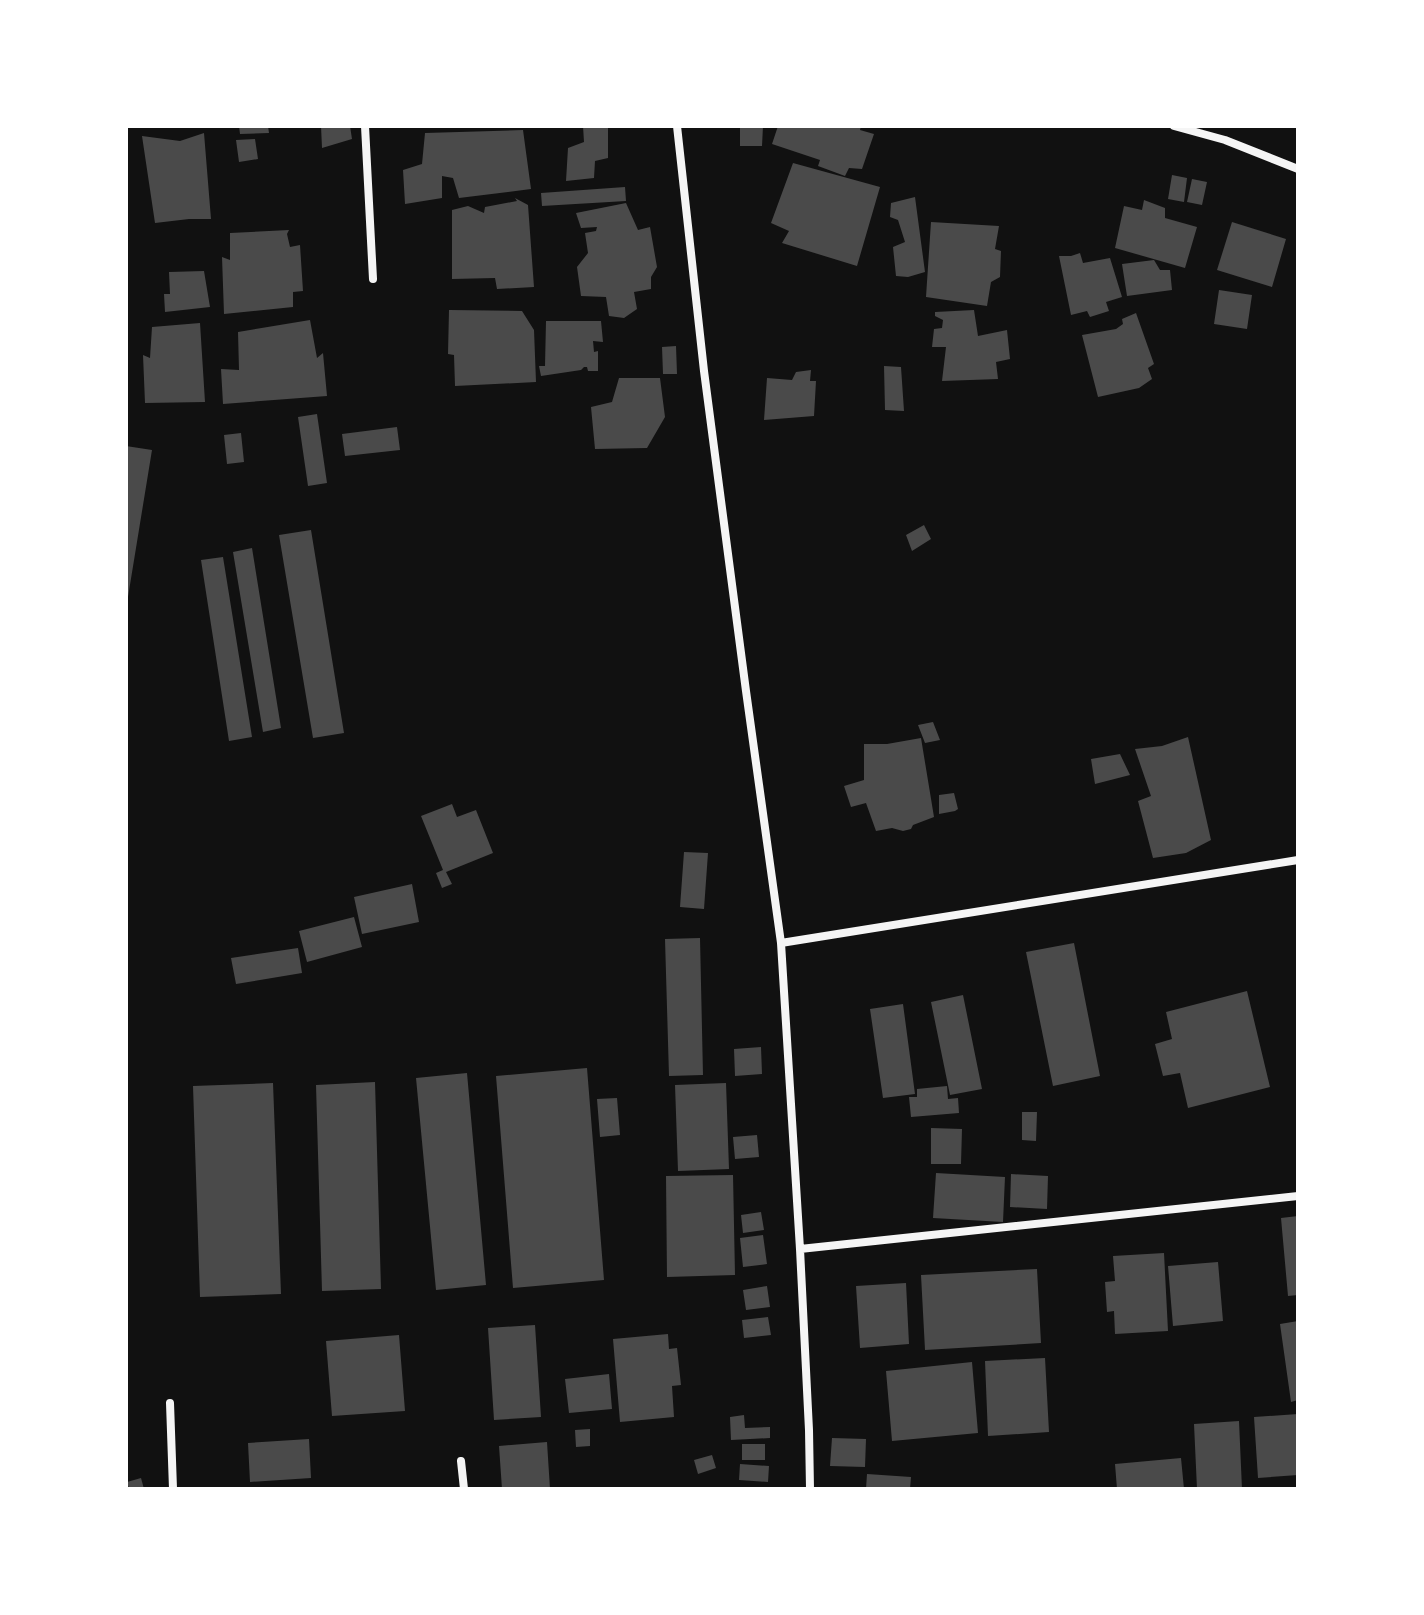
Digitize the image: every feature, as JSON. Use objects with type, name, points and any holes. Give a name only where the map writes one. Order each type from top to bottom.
[{"type":"street","points":[[365,126],[373,279]]},
{"type":"street","points":[[677,126],[704,371],[781,943],[800,1249],[810,1489]]},
{"type":"street","points":[[1174,126],[1225,140],[1298,169]]},
{"type":"street","points":[[781,943],[1298,860]]},
{"type":"street","points":[[800,1249],[1298,1196]]},
{"type":"street","points":[[170,1403],[173,1489]]},
{"type":"street","points":[[461,1461],[464,1489]]},
{"type":"building","points":[[239,126],[268,126],[269,133],[240,134]]},
{"type":"building","points":[[321,126],[350,126],[352,139],[322,148]]},
{"type":"building","points":[[583,126],[608,126],[608,158],[595,161],[594,178],[566,181],[568,148],[584,142]]},
{"type":"building","points":[[740,126],[763,126],[762,146],[740,146]]},
{"type":"building","points":[[778,126],[861,126],[860,130],[874,134],[862,169],[849,168],[845,176],[818,166],[820,160],[772,144]]},
{"type":"building","points":[[523,130],[531,189],[459,198],[453,178],[442,176],[442,198],[405,204],[403,170],[422,164],[425,133]]},
{"type":"building","points":[[204,133],[211,219],[155,223],[142,136],[180,141]]},
{"type":"building","points":[[255,139],[258,159],[239,162],[236,140]]},
{"type":"building","points":[[793,163],[880,187],[857,266],[782,243],[789,231],[771,223]]},
{"type":"building","points":[[1172,175],[1187,178],[1184,202],[1168,199]]},
{"type":"building","points":[[1192,179],[1207,182],[1202,205],[1187,202]]},
{"type":"building","points":[[625,187],[626,201],[542,206],[541,193]]},
{"type":"building","points":[[915,197],[925,272],[908,277],[896,276],[893,247],[905,242],[898,220],[890,217],[891,203]]},
{"type":"building","points":[[515,198],[528,205],[534,287],[497,289],[495,278],[452,279],[452,210],[468,206],[484,213],[485,207],[517,201]]},
{"type":"building","points":[[1144,200],[1165,208],[1165,218],[1197,227],[1185,268],[1115,248],[1124,206],[1142,210]]},
{"type":"building","points":[[626,203],[638,230],[650,227],[657,267],[651,277],[651,289],[634,292],[637,309],[624,318],[609,316],[606,297],[581,296],[577,267],[588,253],[585,233],[596,231],[597,227],[581,228],[576,213]]},
{"type":"building","points":[[931,222],[999,226],[995,249],[1001,251],[1000,277],[991,282],[987,306],[926,297]]},
{"type":"building","points":[[1232,222],[1286,239],[1272,287],[1217,270]]},
{"type":"building","points":[[289,230],[290,247],[300,245],[303,291],[293,292],[293,307],[224,314],[222,257],[230,260],[230,233]]},
{"type":"building","points":[[1080,253],[1083,263],[1110,258],[1122,297],[1106,302],[1109,311],[1090,317],[1087,311],[1071,315],[1059,256]]},
{"type":"building","points":[[1154,260],[1160,270],[1170,270],[1172,290],[1127,296],[1122,264]]},
{"type":"building","points":[[204,271],[210,307],[165,312],[164,294],[170,294],[169,272]]},
{"type":"building","points":[[1219,290],[1252,295],[1247,329],[1214,324]]},
{"type":"building","points":[[449,310],[522,311],[534,330],[536,382],[455,386],[454,355],[448,354]]},
{"type":"building","points":[[974,310],[978,336],[1007,330],[1010,359],[996,362],[998,379],[942,381],[946,347],[932,347],[934,329],[942,328],[943,320],[935,316],[935,312]]},
{"type":"building","points":[[1136,313],[1154,364],[1148,368],[1152,379],[1139,388],[1098,397],[1082,335],[1116,329],[1123,324],[1122,319]]},
{"type":"building","points":[[310,320],[317,358],[323,353],[327,396],[223,404],[221,369],[239,370],[238,332]]},
{"type":"building","points":[[546,321],[601,321],[603,342],[593,341],[594,352],[598,351],[598,371],[588,371],[584,367],[541,376],[539,366],[545,366]]},
{"type":"building","points":[[200,323],[205,402],[145,403],[143,355],[150,358],[152,327]]},
{"type":"building","points":[[676,346],[677,374],[663,374],[662,347]]},
{"type":"building","points":[[884,366],[901,367],[904,411],[885,410]]},
{"type":"building","points":[[811,370],[810,381],[816,381],[814,416],[764,420],[767,378],[792,380],[796,372]]},
{"type":"building","points":[[619,378],[660,378],[665,417],[647,448],[595,449],[591,407],[612,402]]},
{"type":"building","points":[[317,414],[327,483],[308,486],[298,417]]},
{"type":"building","points":[[397,427],[400,450],[345,456],[342,434]]},
{"type":"building","points":[[241,433],[244,462],[227,464],[224,435]]},
{"type":"building","points":[[126,446],[152,450],[128,597],[126,597]]},
{"type":"building","points":[[924,525],[931,539],[912,551],[906,535]]},
{"type":"building","points":[[311,530],[344,733],[313,738],[279,535]]},
{"type":"building","points":[[252,548],[281,728],[263,732],[233,552]]},
{"type":"building","points":[[223,557],[252,737],[229,741],[201,560]]},
{"type":"building","points":[[933,722],[940,740],[925,743],[918,725]]},
{"type":"building","points":[[1188,737],[1211,840],[1186,853],[1153,858],[1138,801],[1151,796],[1135,749],[1162,746]]},
{"type":"building","points":[[921,738],[934,817],[903,831],[892,828],[876,831],[866,803],[851,807],[844,786],[864,780],[864,744],[887,744]]},
{"type":"building","points":[[1120,754],[1130,775],[1095,784],[1091,759]]},
{"type":"building","points":[[954,793],[958,809],[939,814],[939,795]]},
{"type":"building","points":[[452,804],[457,817],[476,810],[493,853],[446,872],[452,884],[442,888],[436,873],[443,870],[421,816]]},
{"type":"building","points":[[684,852],[708,853],[704,909],[680,907]]},
{"type":"building","points":[[412,884],[419,922],[362,934],[354,897]]},
{"type":"building","points":[[354,917],[362,947],[307,962],[299,931]]},
{"type":"building","points":[[700,938],[703,1075],[669,1076],[665,939]]},
{"type":"building","points":[[1074,943],[1100,1076],[1053,1086],[1026,952]]},
{"type":"building","points":[[298,948],[302,973],[236,984],[231,958]]},
{"type":"building","points":[[1247,991],[1270,1087],[1188,1108],[1180,1073],[1163,1076],[1155,1044],[1172,1039],[1166,1012]]},
{"type":"building","points":[[963,995],[982,1089],[950,1095],[931,1002]]},
{"type":"building","points":[[903,1004],[915,1094],[883,1098],[870,1009]]},
{"type":"building","points":[[761,1047],[762,1074],[735,1076],[734,1049]]},
{"type":"building","points":[[587,1068],[604,1280],[513,1288],[496,1076]]},
{"type":"building","points":[[467,1073],[486,1285],[436,1290],[416,1078]]},
{"type":"building","points":[[375,1082],[381,1289],[322,1291],[316,1085]]},
{"type":"building","points":[[273,1083],[281,1294],[200,1297],[193,1086]]},
{"type":"building","points":[[726,1083],[729,1169],[678,1171],[675,1085]]},
{"type":"building","points":[[947,1086],[948,1099],[958,1098],[959,1113],[911,1117],[909,1097],[917,1097],[917,1089]]},
{"type":"building","points":[[617,1098],[620,1135],[600,1137],[597,1099]]},
{"type":"building","points":[[1022,1112],[1037,1112],[1036,1141],[1022,1140]]},
{"type":"building","points":[[931,1128],[962,1129],[961,1164],[931,1164]]},
{"type":"building","points":[[757,1135],[759,1157],[735,1159],[733,1137]]},
{"type":"building","points":[[936,1173],[1005,1177],[1003,1222],[933,1218]]},
{"type":"building","points":[[1011,1174],[1048,1176],[1047,1209],[1010,1207]]},
{"type":"building","points":[[733,1175],[735,1275],[667,1277],[666,1176]]},
{"type":"building","points":[[761,1212],[764,1230],[743,1233],[741,1215]]},
{"type":"building","points":[[1298,1216],[1298,1295],[1288,1296],[1281,1218]]},
{"type":"building","points":[[763,1235],[767,1264],[743,1267],[740,1238]]},
{"type":"building","points":[[1164,1253],[1168,1331],[1115,1334],[1114,1311],[1107,1312],[1105,1282],[1115,1281],[1113,1256]]},
{"type":"building","points":[[1218,1262],[1223,1321],[1173,1326],[1168,1266]]},
{"type":"building","points":[[1037,1269],[1041,1343],[925,1350],[921,1275]]},
{"type":"building","points":[[906,1283],[909,1344],[860,1348],[856,1286]]},
{"type":"building","points":[[767,1286],[770,1307],[746,1310],[743,1290]]},
{"type":"building","points":[[768,1317],[771,1335],[744,1338],[742,1320]]},
{"type":"building","points":[[1298,1321],[1298,1400],[1291,1402],[1280,1324]]},
{"type":"building","points":[[535,1325],[541,1417],[494,1420],[488,1328]]},
{"type":"building","points":[[668,1334],[669,1349],[677,1348],[681,1385],[672,1386],[674,1417],[620,1422],[613,1339]]},
{"type":"building","points":[[399,1335],[405,1411],[332,1416],[326,1341]]},
{"type":"building","points":[[1045,1358],[1049,1432],[988,1436],[985,1361]]},
{"type":"building","points":[[972,1362],[978,1433],[892,1441],[886,1371]]},
{"type":"building","points":[[609,1374],[612,1409],[569,1413],[565,1379]]},
{"type":"building","points":[[1298,1414],[1298,1475],[1258,1478],[1254,1417]]},
{"type":"building","points":[[744,1415],[745,1428],[770,1427],[770,1438],[731,1440],[730,1417]]},
{"type":"building","points":[[1239,1421],[1242,1489],[1197,1489],[1194,1424]]},
{"type":"building","points":[[590,1429],[590,1446],[576,1447],[575,1430]]},
{"type":"building","points":[[832,1438],[866,1439],[865,1467],[830,1466]]},
{"type":"building","points":[[309,1439],[311,1478],[250,1482],[248,1443]]},
{"type":"building","points":[[547,1442],[550,1489],[502,1489],[499,1446]]},
{"type":"building","points":[[742,1444],[765,1444],[765,1460],[742,1460]]},
{"type":"building","points":[[712,1455],[716,1468],[698,1474],[694,1460]]},
{"type":"building","points":[[1181,1458],[1184,1489],[1117,1489],[1115,1464]]},
{"type":"building","points":[[740,1464],[769,1466],[768,1482],[739,1480]]},
{"type":"building","points":[[867,1474],[911,1477],[910,1489],[866,1489]]},
{"type":"building","points":[[141,1478],[144,1489],[129,1489],[127,1482]]}]
